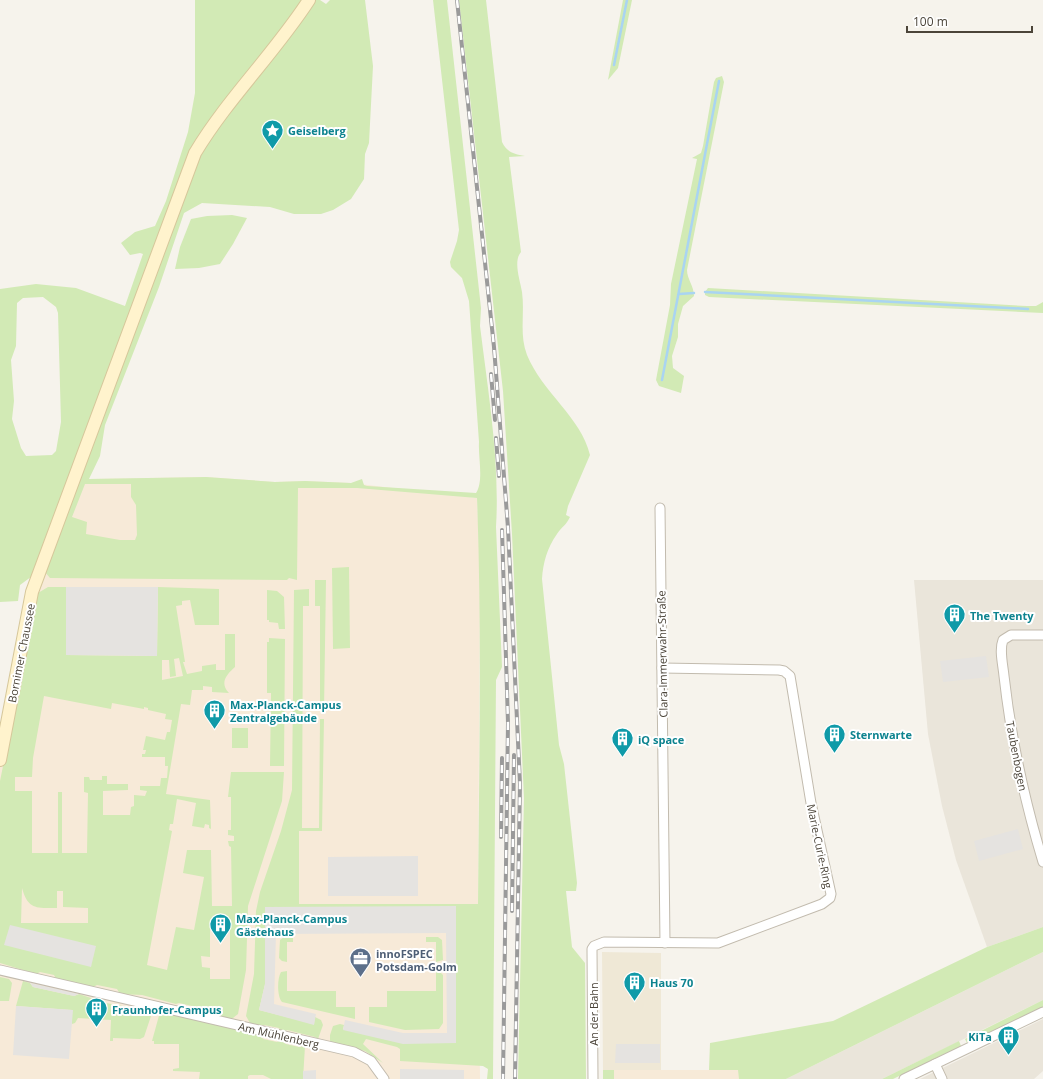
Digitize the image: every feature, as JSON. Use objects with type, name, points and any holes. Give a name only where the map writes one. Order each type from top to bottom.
[{"type":"street","name":"Bornimer Chaussee","points":[[0,760],[32,592],[195,153],[225,108],[285,35],[309,0]]},
{"type":"street","name":"Clara-Immerwahr-Straße","points":[[660,508],[665,943]]},
{"type":"street","name":"Taubenbogen","points":[[1043,635],[1008,635],[1003,640],[1001,647],[1016,754],[1043,862]]},
{"type":"street","name":"Marie-Curie-Ring","points":[[592,949],[598,943],[604,942],[722,942],[822,904],[830,898],[831,894],[811,803],[790,676],[784,671],[779,670],[662,668]]},
{"type":"street","name":"An der Bahn","points":[[592,949],[594,1079]]},
{"type":"street","name":"Am Mühlenberg","points":[[0,970],[354,1052],[371,1061],[384,1079]]},
{"type":"street","points":[[904,1079],[1043,1012]]},
{"type":"street","points":[[935,1064],[942,1079]]},
{"type":"shaded area","points":[[76,473],[89,479],[206,477],[275,482],[305,481],[351,483],[477,498],[480,570],[478,904],[480,1079],[0,1079],[0,760],[32,592]]},
{"type":"shaded area","points":[[914,580],[1043,580],[1043,927],[987,947],[956,860],[942,806],[928,734]]},
{"type":"shaded area","points":[[66,587],[158,587],[157,656],[66,655]]},
{"type":"shaded area","points":[[986,656],[989,677],[943,682],[940,661]]},
{"type":"shaded area","points":[[1018,829],[1023,849],[979,861],[974,841]]},
{"type":"shaded area","points":[[418,856],[418,896],[328,896],[328,857]]},
{"type":"shaded area","points":[[456,906],[456,1043],[403,1044],[343,1030],[345,1020],[403,1033],[447,1033],[446,933],[276,934],[274,1004],[316,1014],[314,1025],[259,1010],[265,984],[265,907]]},
{"type":"shaded area","points":[[10,925],[96,946],[91,967],[4,945]]},
{"type":"shaded area","points":[[602,952],[661,953],[661,1070],[603,1070]]},
{"type":"shaded area","points":[[1043,952],[1043,1000],[882,1079],[786,1079]]},
{"type":"shaded area","points":[[30,983],[79,994],[74,996],[33,987]]},
{"type":"shaded area","points":[[16,1006],[73,1010],[69,1059],[13,1055]]},
{"type":"shaded area","points":[[1043,1019],[1043,1071],[1034,1079],[920,1079]]},
{"type":"shaded area","points":[[616,1044],[660,1044],[660,1063],[615,1063]]},
{"type":"shaded area","points":[[400,1069],[464,1070],[464,1079],[400,1079]]},
{"type":"shaded area","points":[[316,1070],[316,1079],[303,1079],[303,1071]]},
{"type":"shaded area","points":[[614,1070],[739,1070],[739,1079],[614,1079]]},
{"type":"green space","points":[[195,0],[320,0],[326,4],[330,0],[365,0],[373,66],[369,143],[365,154],[364,179],[351,199],[333,210],[321,214],[294,214],[270,207],[202,203],[184,213],[159,287],[105,425],[100,456],[89,479],[206,477],[275,482],[305,481],[351,483],[362,479],[364,485],[367,486],[476,493],[480,482],[480,469],[469,301],[462,278],[451,267],[450,262],[459,230],[433,0],[447,0],[481,308],[480,326],[495,452],[497,502],[496,527],[502,667],[496,680],[493,1079],[487,1079],[488,1069],[483,1066],[400,1061],[400,1049],[397,1047],[366,1039],[363,1044],[383,1063],[365,1051],[330,1043],[330,1035],[333,1026],[340,1024],[344,1025],[343,1029],[455,1043],[456,907],[265,907],[265,984],[259,1010],[314,1024],[315,1017],[321,1020],[323,1025],[318,1039],[287,1030],[284,1032],[279,1028],[250,1023],[246,1016],[254,974],[256,911],[260,892],[281,831],[292,790],[294,590],[309,589],[309,606],[303,606],[302,828],[319,828],[320,719],[324,719],[322,831],[299,831],[299,904],[478,904],[480,650],[477,498],[357,488],[298,488],[297,580],[289,578],[287,580],[50,578],[45,572],[35,574],[20,585],[18,601],[0,602],[0,289],[36,284],[76,288],[125,306],[143,254],[140,253],[130,255],[121,243],[135,232],[155,226],[166,201],[188,132],[195,93]],"holes":[[[43,297],[56,307],[58,313],[61,422],[56,451],[52,455],[26,456],[21,448],[12,419],[14,401],[11,360],[16,346],[17,303],[23,298]],[[85,484],[131,484],[131,497],[136,505],[137,535],[135,540],[120,540],[86,534],[87,522],[72,517]]]},
{"type":"green space","points":[[459,0],[486,0],[502,142],[511,152],[525,156],[509,157],[521,252],[517,265],[523,300],[523,339],[527,355],[542,381],[570,416],[585,441],[590,455],[568,506],[566,515],[570,517],[567,523],[560,529],[548,550],[543,567],[542,579],[559,745],[564,764],[577,883],[576,891],[566,891],[572,947],[585,963],[586,1079],[518,1079],[524,798],[512,534],[503,391]]},
{"type":"green space","points":[[623,0],[632,0],[618,68],[608,80]]},
{"type":"green space","points":[[722,76],[724,82],[687,270],[694,296],[683,306],[678,324],[678,337],[672,356],[673,368],[684,376],[681,393],[659,386],[656,380],[670,305],[671,284],[697,159],[692,158],[701,153],[714,82],[716,78]]},
{"type":"green space","points":[[232,215],[247,218],[220,264],[199,268],[175,269],[180,247],[191,219],[207,216]]},
{"type":"green space","points":[[708,288],[1027,306],[1036,306],[1043,302],[1043,313],[709,297],[705,295]]},
{"type":"green space","points":[[349,567],[350,648],[333,649],[332,568]]},
{"type":"green space","points":[[315,580],[326,580],[324,710],[320,710],[320,606],[315,606]]},
{"type":"green space","points":[[48,587],[66,587],[66,655],[157,656],[158,587],[219,589],[219,625],[195,625],[190,600],[182,601],[182,605],[176,606],[185,662],[183,662],[187,674],[202,671],[202,666],[216,664],[216,670],[225,670],[225,634],[235,634],[235,667],[229,673],[224,682],[229,693],[212,692],[212,687],[203,686],[203,690],[192,690],[190,705],[181,704],[166,794],[210,800],[211,829],[209,828],[209,825],[205,824],[204,828],[192,826],[196,803],[177,799],[173,824],[170,824],[169,830],[172,831],[147,965],[167,970],[176,927],[194,930],[204,877],[183,873],[187,850],[211,850],[212,906],[232,906],[231,847],[229,846],[228,841],[234,841],[234,836],[228,835],[228,830],[231,830],[231,797],[228,797],[231,772],[284,772],[282,801],[248,906],[246,970],[238,1014],[233,1018],[228,1019],[194,1010],[192,1006],[179,1003],[176,1004],[142,995],[120,994],[117,989],[97,985],[93,987],[56,979],[54,975],[40,972],[36,974],[0,963],[0,781],[38,593]],"holes":[[[179,658],[183,676],[162,680],[162,660],[169,660],[170,677],[176,676],[174,659]],[[44,696],[111,709],[112,703],[144,709],[144,707],[148,708],[148,710],[166,714],[165,719],[172,720],[170,732],[167,732],[165,740],[146,736],[143,750],[146,750],[145,754],[142,754],[142,757],[165,757],[165,766],[168,766],[167,778],[161,778],[160,786],[140,786],[140,790],[147,791],[145,796],[134,795],[134,806],[131,807],[130,815],[103,815],[103,791],[128,790],[128,784],[107,784],[107,776],[102,776],[102,780],[90,780],[89,777],[84,777],[84,792],[88,793],[87,853],[62,853],[62,792],[58,792],[58,853],[32,853],[32,791],[15,791],[15,777],[32,777],[33,758]],[[22,888],[27,900],[34,906],[57,908],[57,891],[63,891],[63,907],[88,908],[88,923],[21,923]],[[210,924],[230,924],[230,979],[210,979],[210,968],[202,967],[201,956],[210,957]]]},
{"type":"green space","points":[[267,590],[277,591],[284,597],[285,629],[279,629],[278,623],[269,622],[269,620],[267,620]]},
{"type":"green space","points":[[269,638],[285,639],[284,766],[270,766],[271,693],[267,693],[267,642],[269,642]]},
{"type":"green space","points":[[232,728],[248,728],[248,748],[232,748]]},
{"type":"green space","points":[[1043,927],[1043,952],[786,1079],[739,1079],[738,1070],[709,1070],[710,1043],[833,1021],[987,947]]},
{"type":"green space","points":[[293,936],[293,942],[287,942],[287,962],[282,961],[279,958],[280,940],[284,937]]},
{"type":"green space","points":[[426,937],[438,937],[442,940],[443,960],[436,962],[436,942],[426,942]]},
{"type":"green space","points":[[287,971],[287,991],[336,991],[336,1007],[355,1007],[355,1019],[282,1002],[278,992],[279,979],[281,972]]},
{"type":"green space","points":[[436,971],[443,975],[443,1023],[439,1029],[405,1030],[369,1022],[369,1007],[387,1007],[387,991],[436,991]]},
{"type":"green space","points":[[0,977],[9,979],[12,983],[9,1001],[0,1001]]},
{"type":"green space","points":[[23,981],[30,983],[33,987],[74,996],[79,994],[106,1003],[150,1011],[151,1016],[144,1037],[140,1039],[113,1038],[113,1041],[110,1041],[111,1020],[78,1018],[75,1023],[72,1024],[72,1010],[16,1006]]},
{"type":"green space","points":[[1043,1000],[1043,1007],[967,1043],[965,1039]]},
{"type":"green space","points":[[160,1012],[261,1035],[263,1039],[277,1042],[280,1040],[286,1044],[299,1047],[305,1046],[303,1079],[271,1079],[263,1075],[250,1075],[248,1076],[248,1079],[199,1079],[200,1072],[173,1071],[173,1069],[179,1068],[179,1044],[154,1044],[154,1041],[152,1041]]},
{"type":"green space","points":[[959,1041],[961,1046],[893,1079],[882,1079]]},
{"type":"green space","points":[[603,1070],[614,1070],[614,1079],[603,1079]]},
{"type":"waterway","points":[[614,65],[627,0]]},
{"type":"waterway","points":[[662,380],[719,81]]},
{"type":"waterway","points":[[705,292],[1028,309]]},
{"type":"waterway","points":[[679,294],[694,293]]},
{"type":"railway","points":[[457,0],[494,347],[508,528],[520,784],[515,1079]]},
{"type":"railway","points":[[491,374],[495,420]]},
{"type":"railway","points":[[496,438],[499,476]]},
{"type":"railway","points":[[502,530],[508,723],[503,1079]]},
{"type":"railway","points":[[512,911],[514,755]]},
{"type":"railway","points":[[501,837],[502,758]]},
{"type":"place","name":"Geiselberg","points":[[273,150]]},
{"type":"place","name":"The Twenty","points":[[954,634]]},
{"type":"place","name":"Max-Planck-Campus Zentralgebäude","points":[[214,730]]},
{"type":"place","name":"Sternwarte","points":[[835,754]]},
{"type":"place","name":"iQ space","points":[[622,758]]},
{"type":"place","name":"Max-Planck-Campus Gästehaus","points":[[220,944]]},
{"type":"place","name":"innoFSPEC Potsdam-Golm","points":[[360,978]]},
{"type":"place","name":"Haus 70","points":[[634,1002]]},
{"type":"place","name":"Fraunhofer-Campus","points":[[97,1028]]},
{"type":"place","name":"KiTa","points":[[1008,1056]]}]
